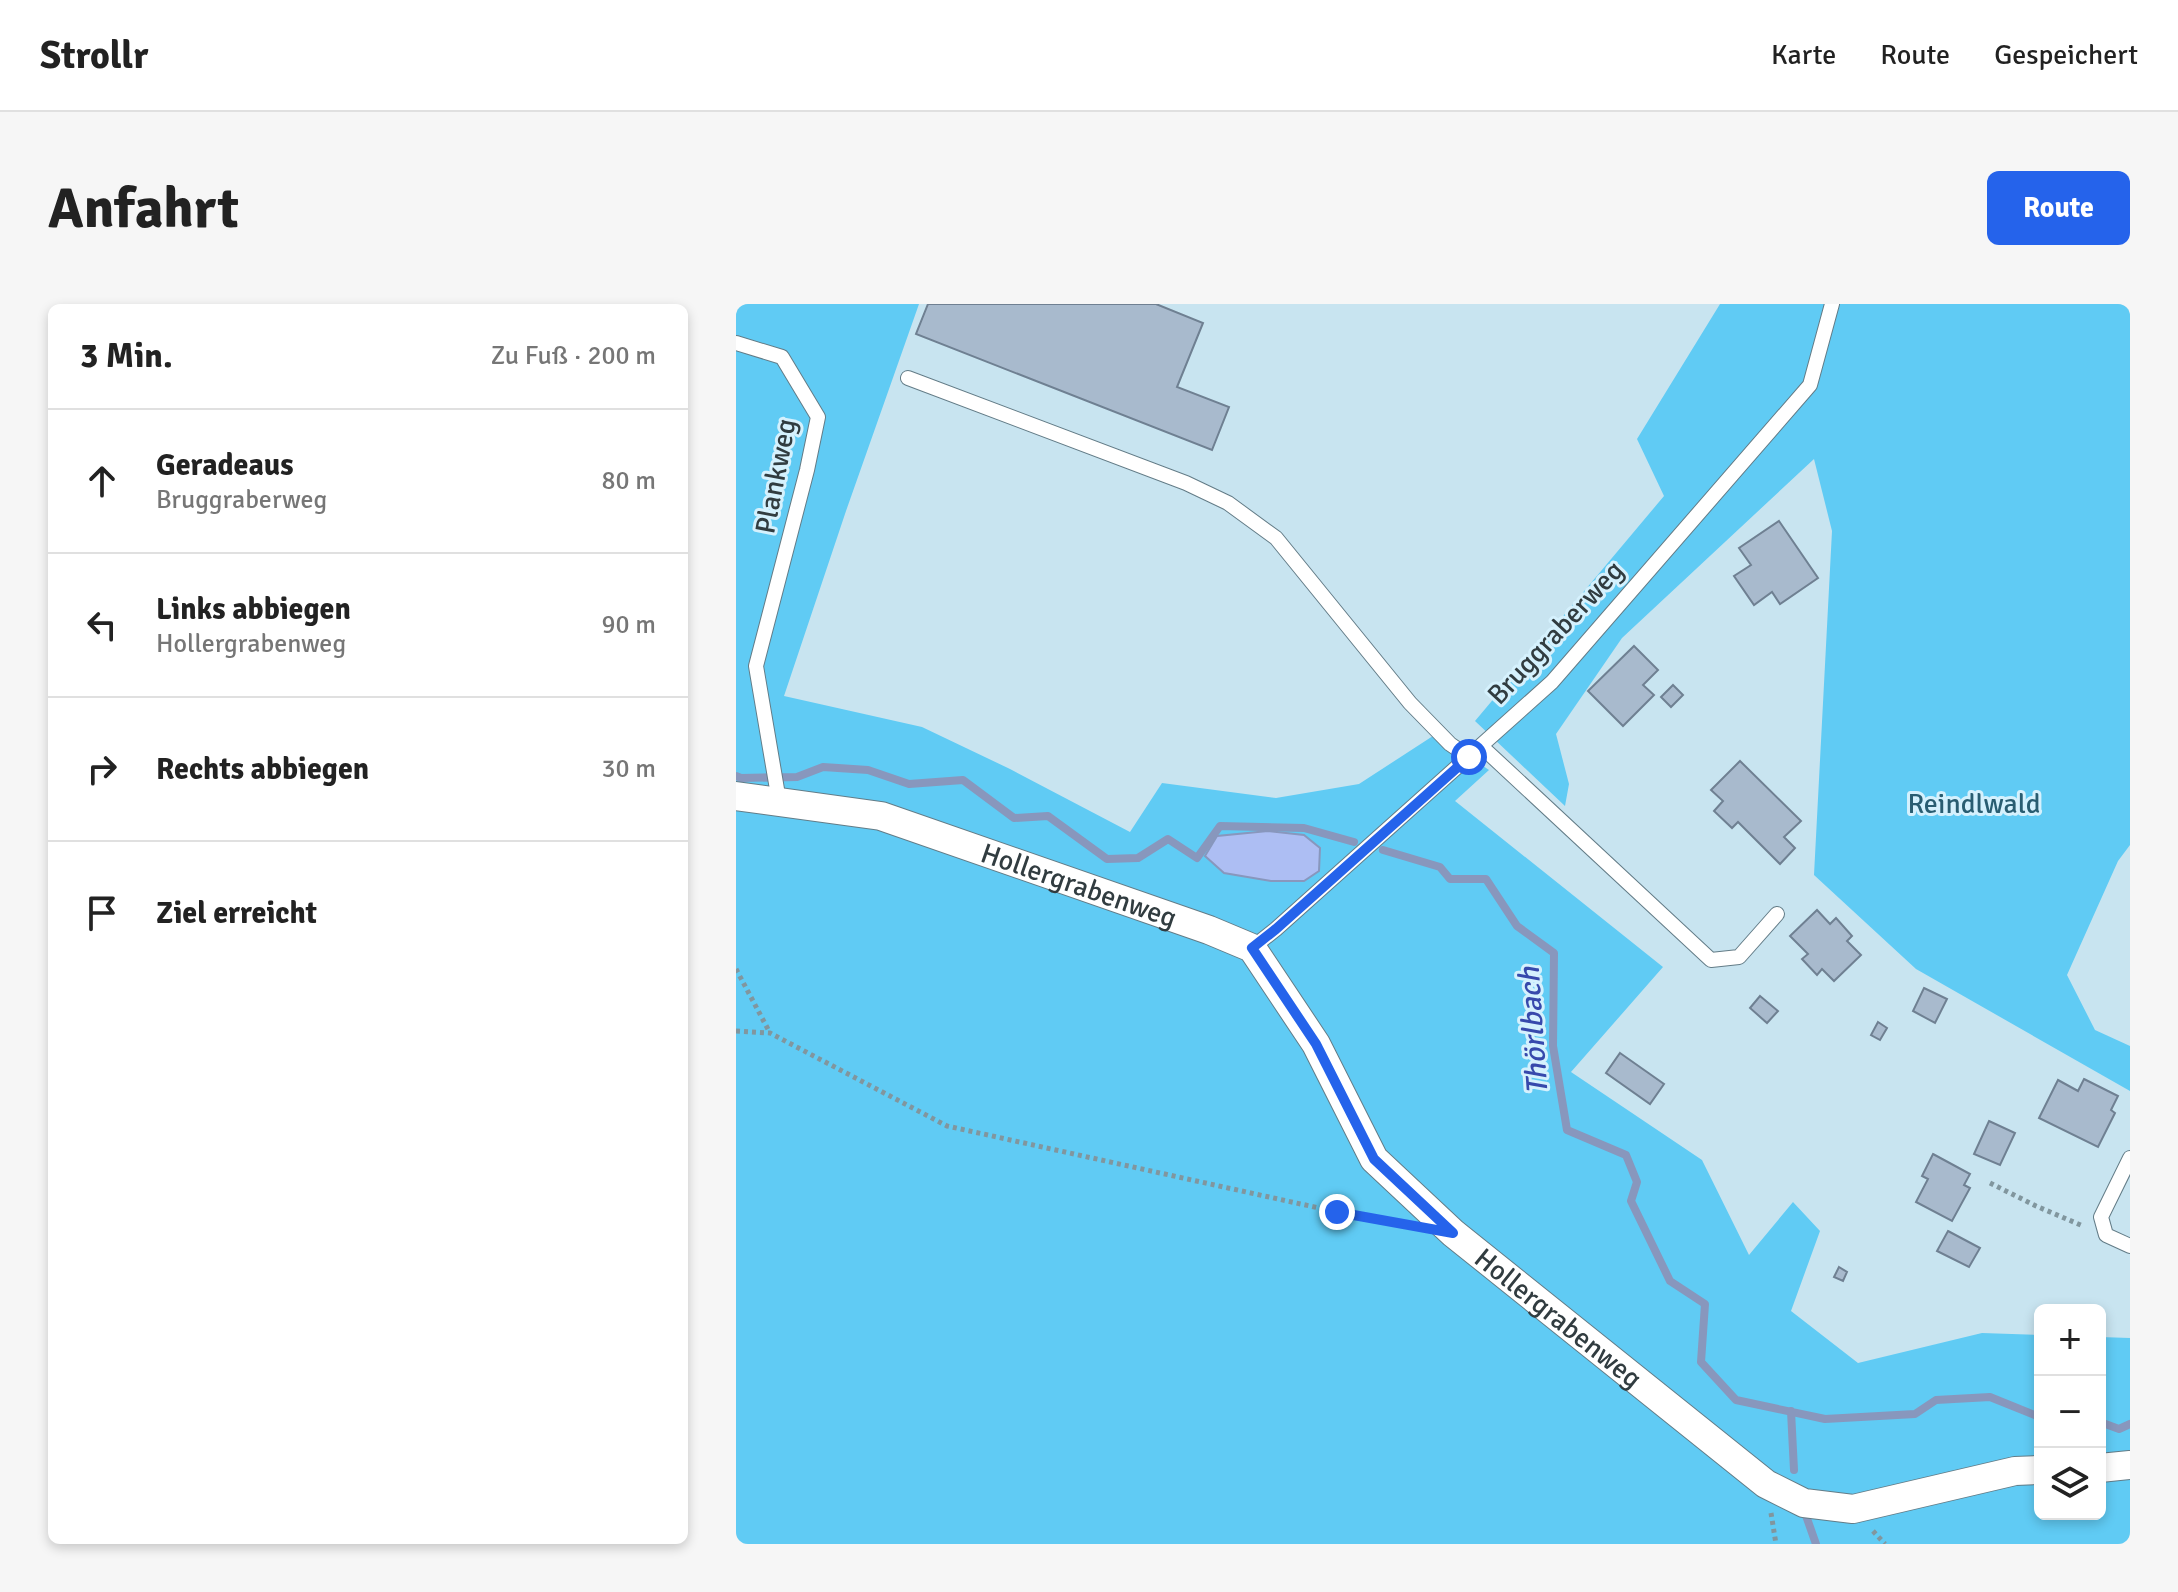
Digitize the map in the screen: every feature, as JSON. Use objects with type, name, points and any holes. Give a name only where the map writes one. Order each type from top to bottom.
[{"type":"street","name":"Hollergrabenweg","points":[[736,796],[881,816],[1209,930],[1252,948],[1316,1044],[1374,1159],[1453,1233],[1766,1484],[1804,1503],[1853,1509],[2015,1471],[2034,1470]]},
{"type":"street","points":[[2106,1467],[2130,1465]]},
{"type":"lane","name":"Bruggraberweg","points":[[1252,948],[1552,682],[1810,385],[1832,304]]},
{"type":"lane","name":"Plankweg","points":[[736,343],[782,357],[818,417],[756,666],[779,801]]},
{"type":"lane","points":[[908,378],[1186,483],[1228,503],[1276,538],[1410,703],[1450,744],[1469,757]]},
{"type":"lane","points":[[1481,746],[1711,960],[1739,957],[1777,914]]},
{"type":"lane","points":[[2130,1158],[2101,1217],[2106,1235],[2130,1246]]},
{"type":"path","points":[[736,969],[770,1033]]},
{"type":"path","points":[[736,1031],[770,1033],[947,1126],[1337,1212],[1410,1225]]},
{"type":"path","points":[[1990,1183],[2106,1235]]},
{"type":"green space","points":[[736,304],[919,304],[784,696],[922,727],[1130,832],[1162,783],[1276,798],[1359,784],[1436,734],[1489,770],[1455,801],[1663,967],[1571,1072],[1702,1160],[1749,1255],[1793,1202],[1820,1231],[1791,1311],[1858,1363],[1982,1333],[2034,1335],[2034,1520],[2106,1520],[2106,1337],[2130,1338],[2130,1544],[736,1544]]},
{"type":"green space","name":"Reindlwald","points":[[1720,304],[2130,304],[2130,845],[2118,861],[2067,975],[2095,1030],[2130,1046],[2130,1091],[1916,969],[1814,875],[1832,531],[1814,459],[1622,638],[1556,734],[1569,784],[1565,806],[1475,721],[1664,496],[1637,439]]},
{"type":"shaded area","points":[[1268,831],[1304,835],[1320,848],[1319,871],[1304,881],[1271,881],[1224,873],[1205,856],[1217,836]]},
{"type":"building","points":[[928,304],[1156,304],[1203,323],[1177,387],[1229,407],[1212,450],[916,334]]},
{"type":"building","points":[[1779,521],[1818,578],[1780,604],[1772,592],[1754,605],[1734,576],[1751,565],[1739,548]]},
{"type":"building","points":[[1634,646],[1658,670],[1643,685],[1654,695],[1623,726],[1588,691]]},
{"type":"building","points":[[1673,685],[1683,695],[1671,707],[1661,697]]},
{"type":"building","points":[[1740,761],[1801,821],[1784,837],[1795,848],[1780,864],[1738,822],[1732,828],[1714,811],[1723,801],[1711,790]]},
{"type":"building","points":[[1817,910],[1830,924],[1836,918],[1852,936],[1847,941],[1861,955],[1834,981],[1822,969],[1817,975],[1802,959],[1808,954],[1790,936]]},
{"type":"building","points":[[1924,988],[1947,999],[1935,1023],[1913,1011]]},
{"type":"building","points":[[1760,996],[1778,1011],[1767,1023],[1750,1008]]},
{"type":"building","points":[[1878,1022],[1887,1028],[1880,1040],[1871,1035]]},
{"type":"building","points":[[1620,1053],[1664,1084],[1650,1104],[1606,1073]]},
{"type":"building","points":[[2084,1079],[2118,1096],[2111,1110],[2115,1113],[2098,1147],[2039,1118],[2058,1080],[2078,1091]]},
{"type":"building","points":[[1989,1121],[2015,1133],[2000,1165],[1974,1154]]},
{"type":"building","points":[[1933,1154],[1970,1174],[1964,1185],[1970,1188],[1952,1221],[1916,1202],[1928,1179],[1922,1176]]},
{"type":"building","points":[[1948,1231],[1980,1248],[1969,1267],[1937,1251]]},
{"type":"building","points":[[1839,1267],[1847,1272],[1843,1281],[1834,1277]]},
{"type":"waterway","name":"Thörlbach","points":[[736,776],[797,777],[823,767],[868,770],[909,784],[963,780],[1014,818],[1048,816],[1107,859],[1138,858],[1168,839],[1197,858],[1220,826],[1304,828],[1354,842]]},
{"type":"waterway","name":"Thörlbach","points":[[1383,850],[1440,867],[1450,879],[1486,879],[1517,926],[1554,953],[1553,1046],[1567,1130],[1626,1155],[1637,1182],[1631,1201],[1670,1281],[1705,1304],[1701,1362],[1736,1400],[1825,1419],[1915,1414],[1936,1400],[1990,1397],[2034,1415]]},
{"type":"waterway","points":[[1791,1411],[1794,1470]]},
{"type":"waterway","name":"Thörlbach","points":[[2106,1424],[2119,1429],[2130,1424]]},
{"type":"waterway","points":[[1804,1510],[1816,1544]]},
{"type":"route","points":[[1337,1212],[1453,1233],[1374,1159],[1316,1044],[1252,948],[1469,757]]}]
